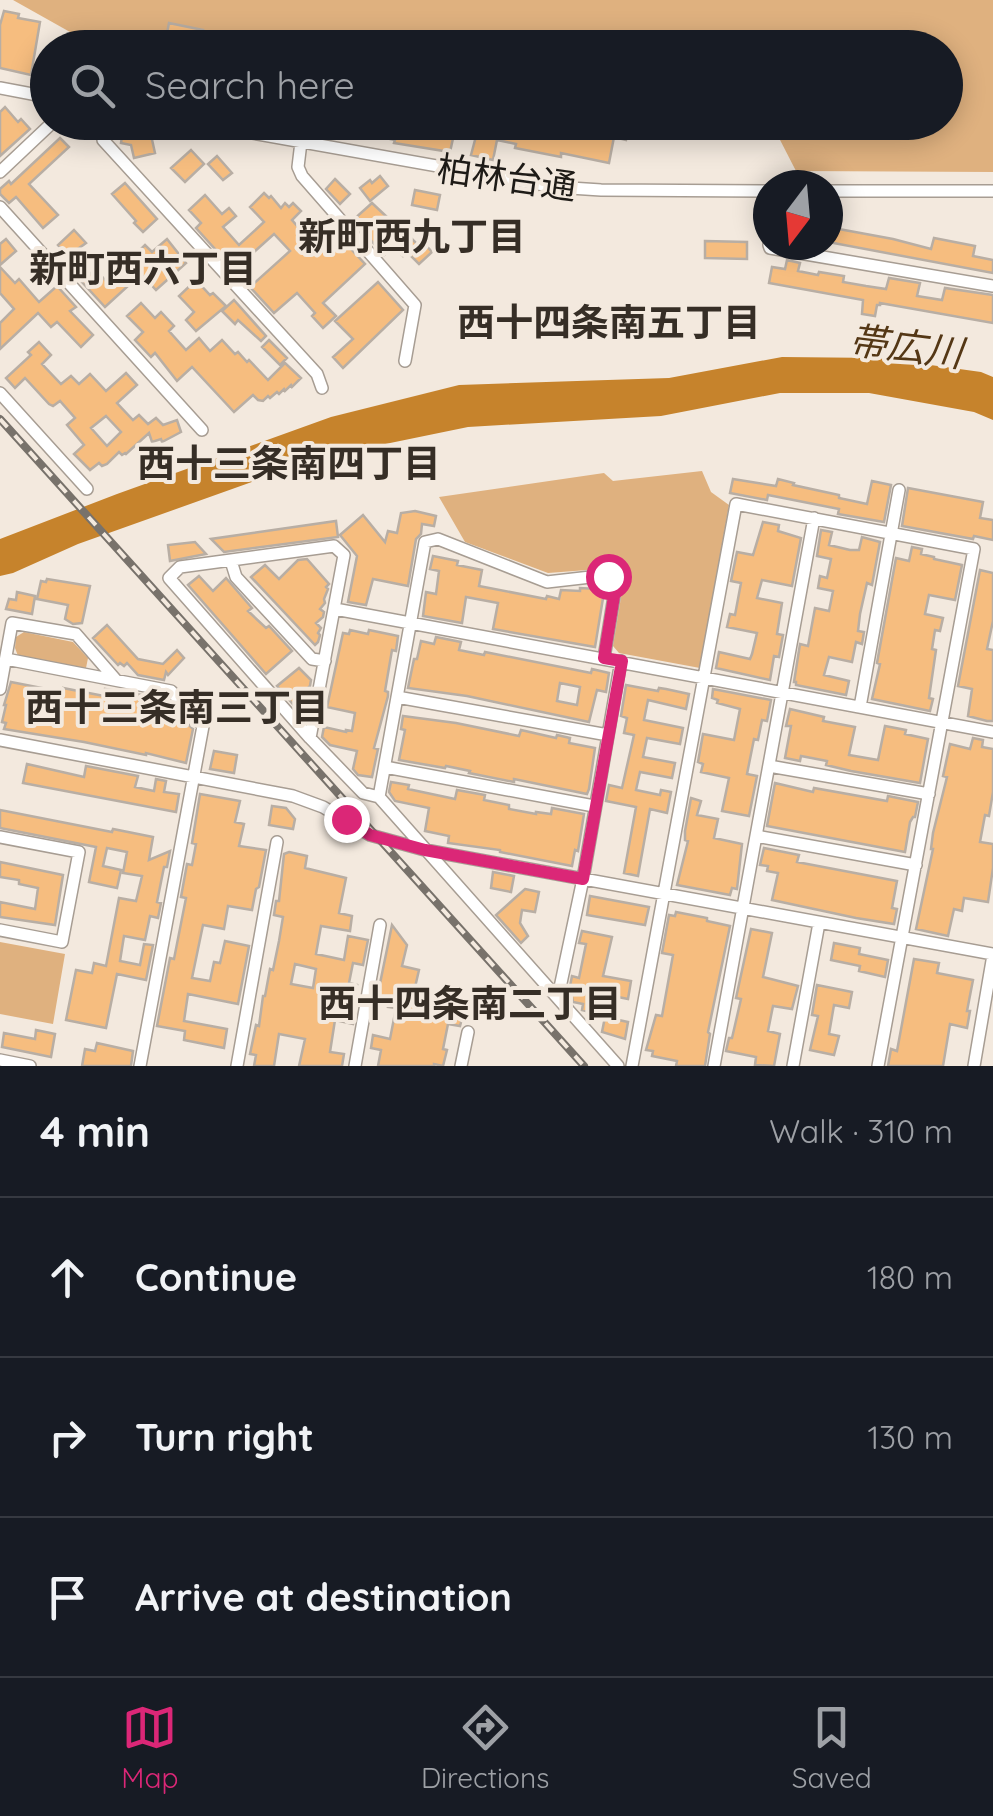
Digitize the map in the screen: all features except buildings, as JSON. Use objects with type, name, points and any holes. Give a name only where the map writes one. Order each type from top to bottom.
[{"type":"street","points":[[0,88],[30,94]]},
{"type":"street","points":[[0,172],[34,140]]},
{"type":"street","points":[[103,140],[316,374],[322,388]]},
{"type":"street","name":"柏林台通","points":[[290,140],[555,187],[753,192]]},
{"type":"street","points":[[301,142],[298,167],[302,176],[415,305],[405,362]]},
{"type":"street","points":[[843,192],[993,191]]},
{"type":"street","points":[[0,207],[202,430]]},
{"type":"street","points":[[840,260],[993,286]]},
{"type":"street","points":[[0,393],[87,488]]},
{"type":"street","points":[[860,707],[899,490]]},
{"type":"street","points":[[632,1066],[736,504],[974,549],[878,1066]]},
{"type":"street","points":[[714,1066],[814,518]]},
{"type":"street","points":[[379,798],[425,542],[438,539],[547,582],[608,576],[616,584],[604,658]]},
{"type":"street","points":[[310,738],[344,555],[334,546],[180,567],[168,578],[310,738],[363,793],[379,798],[618,1066]]},
{"type":"street","points":[[231,561],[236,576],[312,659],[325,661]]},
{"type":"street","points":[[335,609],[993,732]]},
{"type":"street","points":[[0,689],[6,659],[5,635],[12,622],[76,634],[116,680]]},
{"type":"street","points":[[6,659],[171,691],[203,726],[140,1066]]},
{"type":"street","points":[[558,997],[622,661]]},
{"type":"street","points":[[396,697],[608,736]]},
{"type":"street","points":[[0,740],[293,796],[323,806],[370,835],[425,850],[993,954],[974,1066]]},
{"type":"street","points":[[769,766],[929,794]]},
{"type":"street","points":[[384,767],[594,806]]},
{"type":"street","points":[[756,836],[916,864]]},
{"type":"street","points":[[0,837],[79,852],[62,942],[0,930]]},
{"type":"street","points":[[237,1066],[277,842]]},
{"type":"street","points":[[793,1066],[819,922]]},
{"type":"street","points":[[355,1066],[380,925]]},
{"type":"street","points":[[462,1066],[468,1032]]},
{"type":"street","points":[[0,1060],[30,1066]]},
{"type":"shaded area","points":[[13,0],[993,0],[993,172],[795,170],[780,140],[963,140],[963,30],[66,30]]},
{"type":"shaded area","points":[[782,357],[880,358],[981,372],[993,377],[993,420],[974,412],[869,393],[780,393],[661,416],[468,427],[322,457],[0,576],[0,539],[331,417],[459,385],[669,378]]},
{"type":"shaded area","points":[[702,471],[711,492],[729,505],[700,668],[619,653],[613,646],[626,567],[548,573],[465,542],[439,497],[604,473],[613,481]]},
{"type":"shaded area","points":[[24,632],[73,642],[88,658],[86,668],[18,656],[16,637]]},
{"type":"shaded area","points":[[0,942],[65,954],[53,1024],[0,1014]]},
{"type":"railway","points":[[0,419],[584,1066]]},
{"type":"district","name":"新町西九丁目","points":[[412,236]]},
{"type":"district","name":"新町西六丁目","points":[[143,268]]},
{"type":"district","name":"西十四条南五丁目","points":[[609,322]]},
{"type":"district","name":"西十三条南四丁目","points":[[289,463]]},
{"type":"district","name":"西十三条南三丁目","points":[[177,707]]},
{"type":"district","name":"西十四条南二丁目","points":[[470,1003]]},
{"type":"route","points":[[346,819],[370,835],[425,850],[583,879],[622,661],[604,658],[616,584],[608,576]]},
{"type":"water label","name":"帯広川","points":[[906,346]]}]
